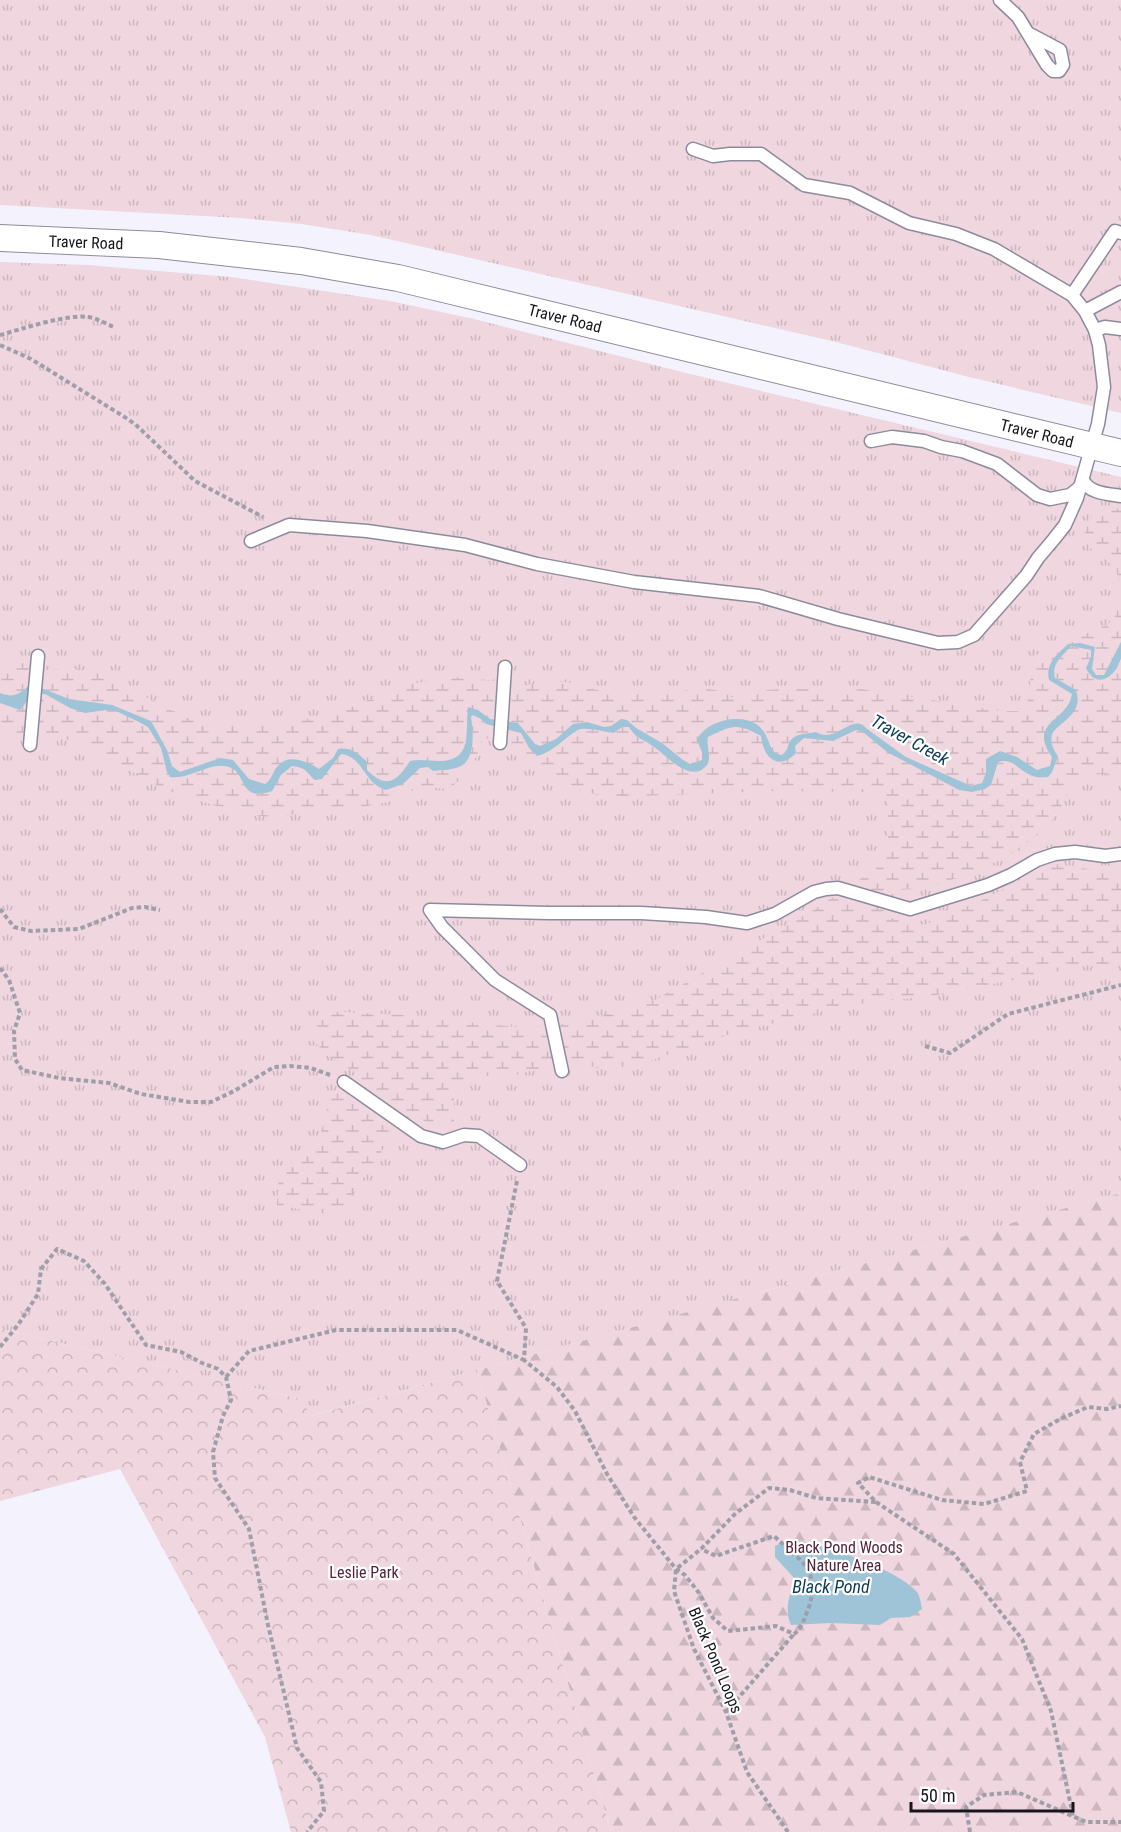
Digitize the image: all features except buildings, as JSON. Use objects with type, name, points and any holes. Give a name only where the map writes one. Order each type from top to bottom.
[{"type":"street","name":"Traver Road","points":[[0,238],[159,245],[301,261],[399,278],[1121,453]]},
{"type":"lane","points":[[1000,0],[1018,17],[1028,33]]},
{"type":"lane","points":[[250,541],[289,525],[309,525],[442,542],[465,545],[537,564],[634,582],[759,596],[838,619],[938,643],[958,642],[974,635],[1026,576],[1065,525],[1082,483],[1098,424],[1104,387],[1095,330],[1085,311],[1072,295],[994,249],[956,234],[909,223],[850,193],[804,185],[761,154],[713,156],[693,149]]},
{"type":"lane","points":[[1072,295],[1114,231],[1121,233]]},
{"type":"lane","points":[[1085,311],[1121,292]]},
{"type":"lane","points":[[1095,330],[1105,327],[1121,329]]},
{"type":"lane","points":[[871,441],[892,437],[924,441],[962,451],[997,464],[1037,495],[1050,499],[1070,495],[1082,483]]},
{"type":"lane","points":[[1082,483],[1091,489],[1121,496]]},
{"type":"lane","points":[[30,745],[38,656]]},
{"type":"lane","points":[[500,743],[504,668]]},
{"type":"lane","points":[[562,1071],[550,1015],[495,980],[442,927],[430,909],[640,913],[706,917],[747,923],[775,914],[814,892],[826,889],[838,888],[910,909],[988,885],[1054,854],[1075,852],[1105,856],[1121,854]]},
{"type":"lane","points":[[344,1082],[421,1136],[443,1142],[464,1135],[479,1136],[520,1165]]},
{"type":"path","points":[[0,335],[82,316],[91,317],[114,327]]},
{"type":"path","points":[[0,345],[31,359],[129,420],[195,481],[240,507],[282,527]]},
{"type":"path","points":[[0,909],[14,927],[31,932],[79,929],[132,908],[145,907],[160,910]]},
{"type":"path","points":[[0,968],[9,980],[20,1013],[14,1031],[15,1059],[21,1070],[70,1080],[109,1083],[141,1094],[189,1102],[211,1102],[274,1067],[311,1068],[344,1082]]},
{"type":"path","points":[[926,1046],[950,1053],[1008,1014],[1121,985]]},
{"type":"path","points":[[520,1165],[497,1281],[526,1329],[524,1360]]},
{"type":"path","points":[[0,1347],[18,1325],[38,1294],[41,1269],[57,1249],[84,1261],[105,1284],[146,1346],[181,1352],[218,1369],[226,1377],[231,1400],[223,1416],[213,1452],[215,1478],[249,1528],[268,1625],[297,1748],[321,1782],[324,1811],[307,1832]]},
{"type":"path","points":[[226,1377],[249,1351],[336,1330],[457,1330],[524,1360],[557,1387],[574,1411],[607,1474],[634,1517],[676,1569],[685,1575],[699,1593],[712,1618],[728,1631],[776,1626],[794,1634]]},
{"type":"path","points":[[1073,1816],[1051,1711],[1022,1639],[954,1554],[876,1502],[858,1483],[869,1477],[942,1500],[984,1504],[1027,1491],[1020,1462],[1034,1434],[1088,1407],[1107,1409],[1121,1406]]},
{"type":"path","points":[[676,1569],[702,1549],[735,1514],[769,1488],[790,1490],[816,1498],[876,1502]]},
{"type":"path","points":[[702,1549],[716,1556],[774,1536],[810,1570],[812,1584],[809,1606],[800,1630],[726,1712]]},
{"type":"path","name":"Black Pond Loops","points":[[676,1569],[674,1591],[694,1648],[726,1712],[747,1772],[788,1832]]},
{"type":"path","points":[[970,1832],[966,1807],[984,1795],[1017,1792],[1086,1822],[1121,1822]]},
{"type":"green space","points":[[0,0],[1121,0],[1121,413],[969,377],[836,342],[371,235],[302,224],[241,218],[0,205]]},
{"type":"green space","points":[[0,262],[87,265],[231,277],[390,301],[474,319],[682,372],[1121,477],[1121,1193],[310,1416],[301,1399],[0,1329]]},
{"type":"green space","points":[[1101,507],[1121,509],[1121,584],[1113,567],[1090,548],[1086,540],[1087,524]]},
{"type":"green space","points":[[1121,599],[1121,776],[1102,774],[1075,777],[1057,815],[1032,839],[1005,858],[960,877],[925,888],[899,890],[881,916],[924,925],[982,900],[1054,864],[1121,874],[1121,964],[1090,965],[931,996],[849,1005],[733,1033],[637,1065],[601,1069],[571,1060],[512,1076],[483,1076],[454,1096],[454,1122],[431,1124],[408,1113],[337,1216],[277,1205],[279,1175],[319,1140],[330,1098],[363,1077],[335,1060],[313,1041],[321,1011],[405,1015],[525,1028],[580,1022],[653,1001],[812,911],[880,866],[888,844],[888,800],[862,792],[777,791],[612,797],[577,789],[555,779],[493,738],[483,739],[470,767],[462,778],[449,789],[420,787],[388,802],[351,809],[328,809],[277,817],[260,816],[213,805],[166,790],[121,766],[85,743],[52,737],[0,736],[0,664],[28,663],[49,670],[78,669],[103,674],[182,716],[208,725],[297,722],[350,708],[408,684],[460,677],[495,681],[514,687],[554,681],[574,683],[596,690],[673,693],[699,688],[715,690],[743,699],[766,690],[807,689],[827,692],[862,689],[1001,711],[1021,711],[1029,698],[1031,669],[1035,655],[1107,625],[1115,617]]},
{"type":"green space","name":"Black Pond Woods Nature Area","points":[[1121,1193],[1121,1832],[611,1832],[477,1370]]},
{"type":"green space","name":"Leslie Park","points":[[0,1329],[301,1399],[311,1416],[477,1370],[611,1832],[291,1832],[265,1737],[120,1469],[0,1501]]},
{"type":"water","points":[[1121,642],[1119,664],[1111,675],[1101,680],[1090,675],[1086,668],[1091,657],[1091,650],[1071,646],[1056,664],[1055,678],[1076,690],[1078,698],[1072,714],[1053,732],[1052,745],[1058,756],[1048,777],[1035,777],[1012,763],[1003,761],[998,762],[991,785],[972,792],[959,790],[887,752],[863,732],[856,730],[833,741],[804,738],[795,746],[796,753],[789,759],[778,762],[768,756],[761,736],[739,727],[728,728],[708,737],[707,765],[694,772],[679,766],[638,737],[629,727],[622,727],[614,733],[581,729],[544,754],[537,756],[529,748],[521,733],[486,724],[473,715],[471,717],[473,736],[471,750],[466,762],[461,766],[433,771],[428,767],[420,768],[403,784],[386,790],[372,782],[349,756],[341,754],[322,779],[315,780],[303,769],[292,766],[281,775],[272,791],[261,794],[248,790],[235,770],[229,767],[214,766],[185,776],[170,777],[161,748],[148,727],[116,711],[85,713],[70,708],[45,694],[32,695],[20,710],[0,703],[0,693],[15,695],[28,686],[44,689],[69,699],[112,705],[151,721],[167,750],[172,766],[180,772],[220,758],[233,760],[249,779],[265,784],[283,761],[299,760],[319,769],[333,758],[338,749],[347,749],[357,753],[367,762],[367,770],[380,780],[386,781],[401,774],[410,761],[450,760],[458,756],[466,743],[468,707],[478,710],[490,719],[518,723],[535,744],[540,746],[556,739],[573,724],[587,722],[604,727],[611,726],[621,719],[627,720],[690,764],[702,760],[702,752],[697,740],[701,733],[715,724],[732,719],[741,719],[756,724],[765,733],[773,751],[782,755],[791,740],[797,736],[816,732],[823,735],[830,734],[850,725],[862,724],[906,757],[971,786],[982,783],[986,773],[986,759],[1000,751],[1017,757],[1037,770],[1050,766],[1052,757],[1044,736],[1046,729],[1064,711],[1072,694],[1049,680],[1050,664],[1068,644],[1080,643],[1095,647],[1092,669],[1096,675],[1104,675]]},
{"type":"water","name":"Black Pond","points":[[790,1539],[838,1551],[893,1575],[917,1592],[922,1609],[910,1617],[891,1618],[880,1625],[831,1623],[791,1625],[788,1607],[795,1579],[775,1557],[775,1546]]},
{"type":"water label","name":"Traver Creek","points":[[910,740]]}]
